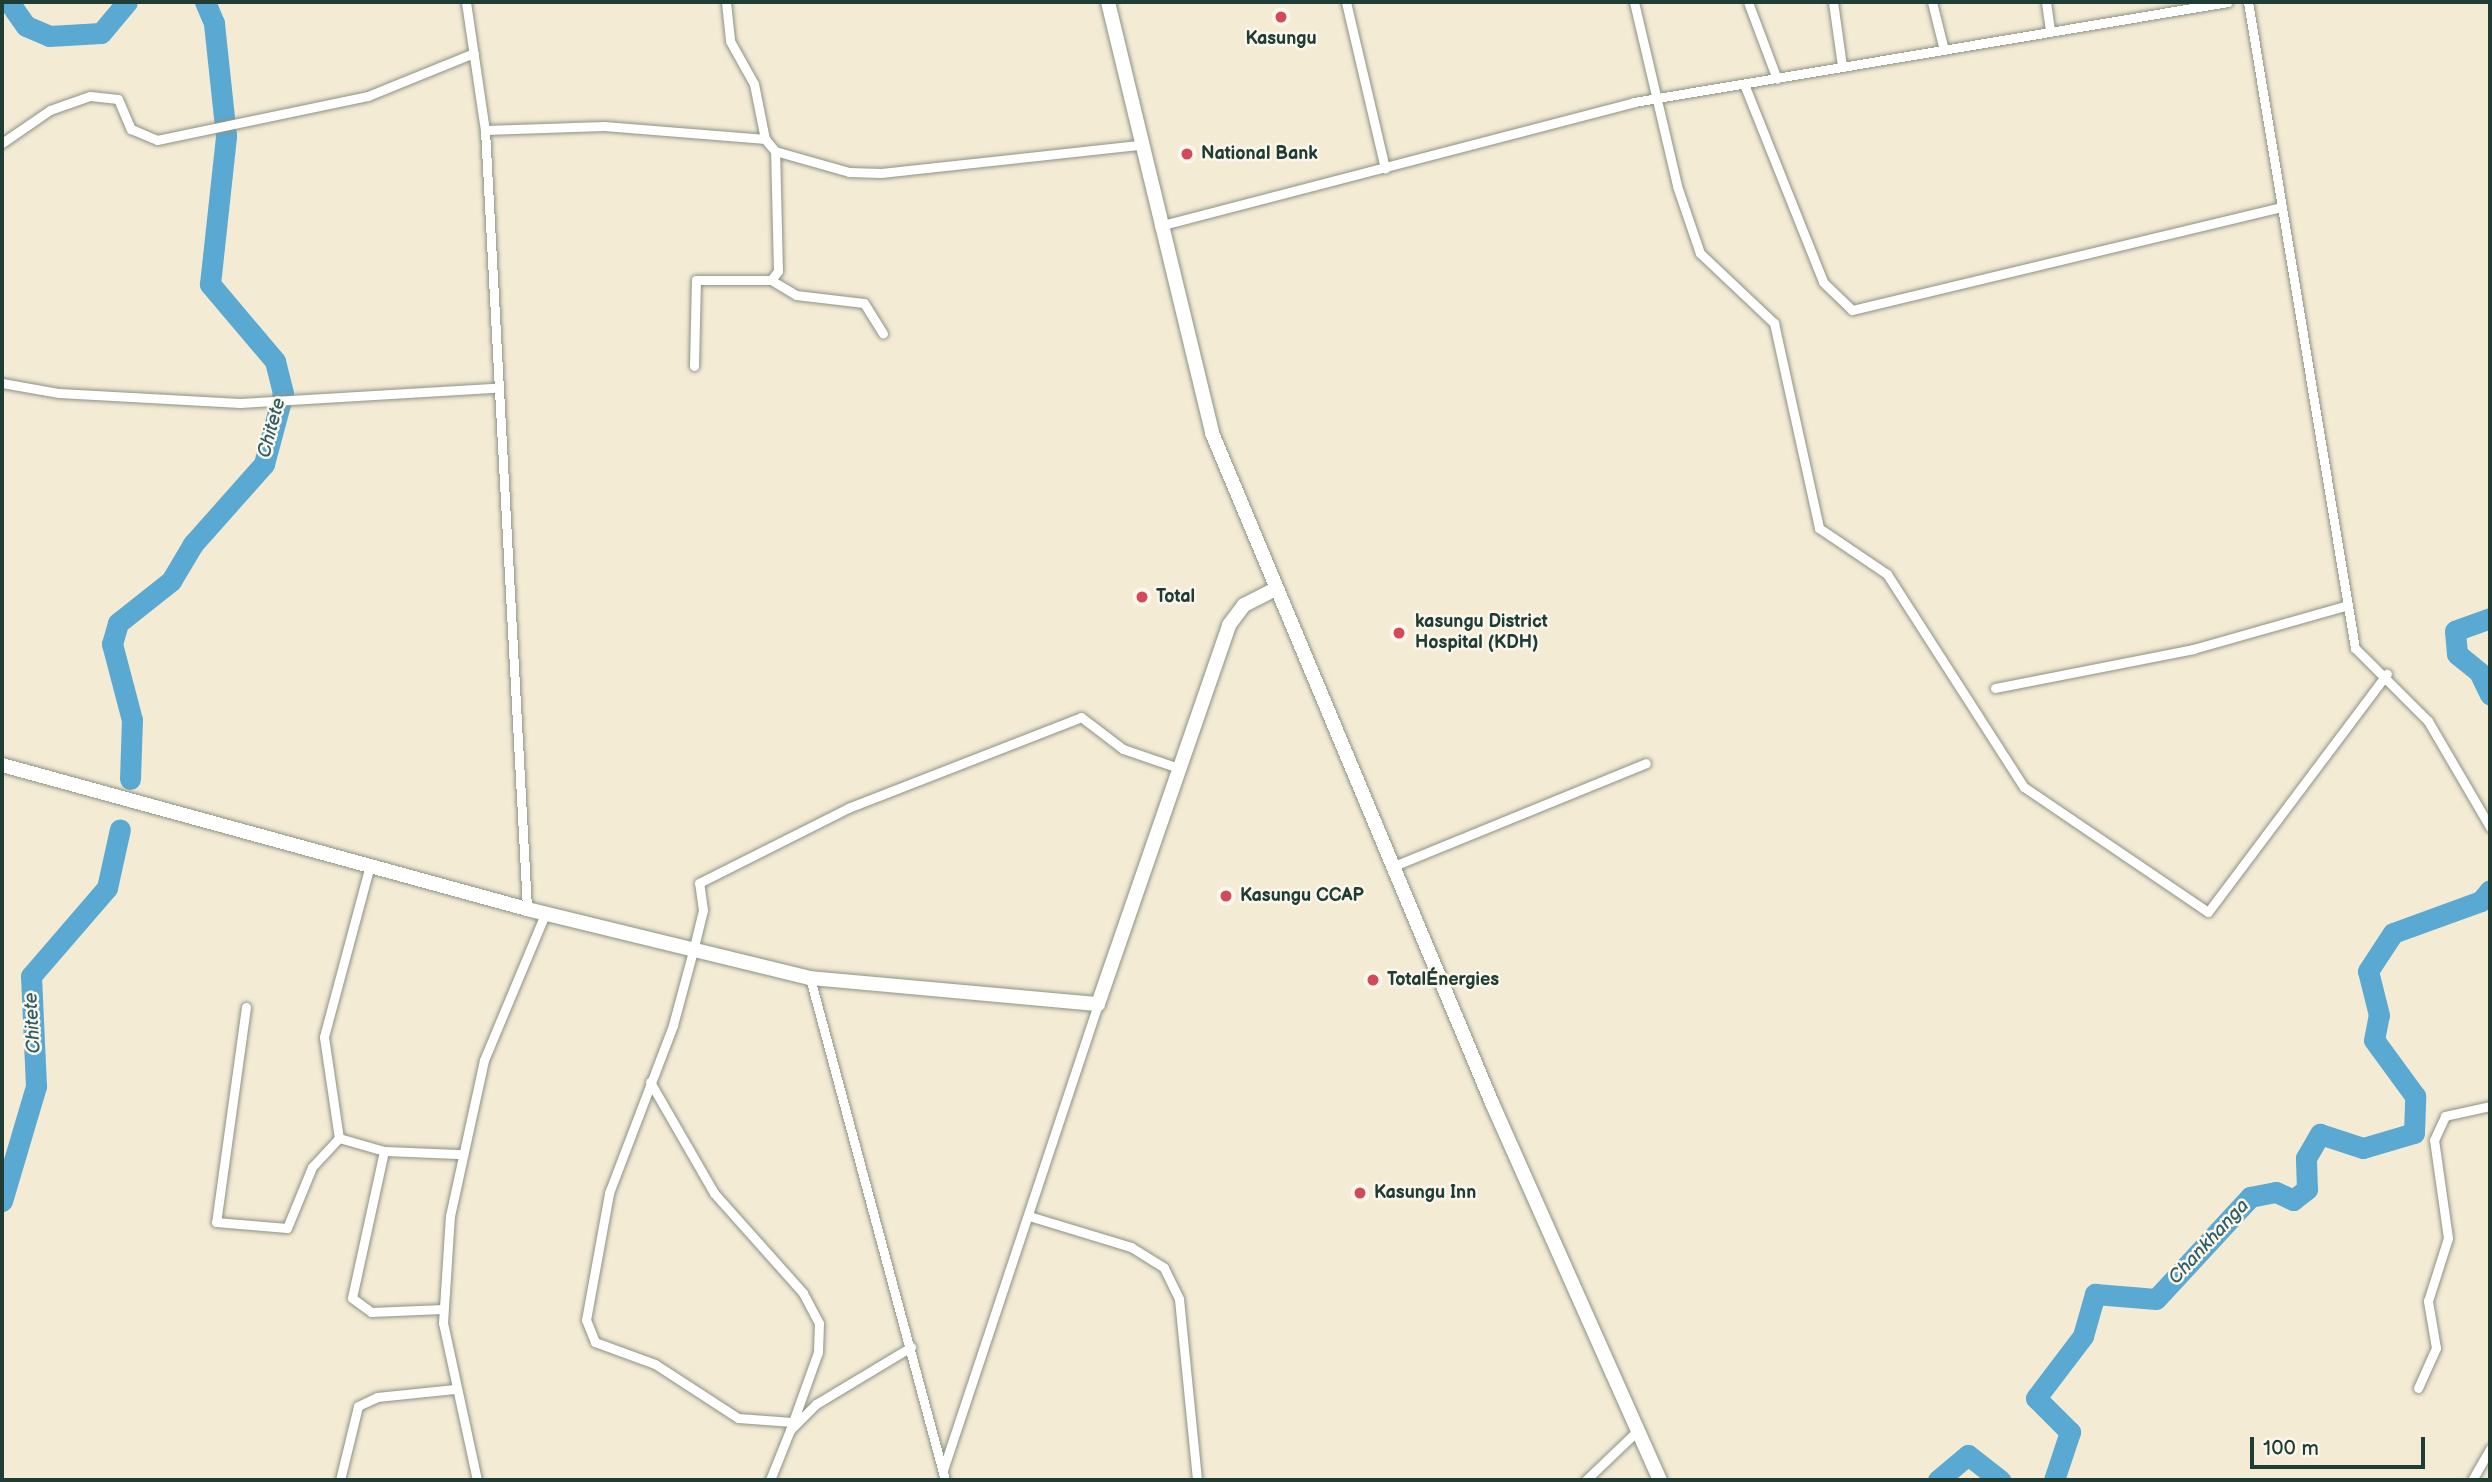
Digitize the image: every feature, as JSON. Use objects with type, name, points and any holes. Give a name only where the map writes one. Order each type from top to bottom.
[{"type":"main road","points":[[1108,2],[1204,410],[1275,589],[1634,1434],[1660,1480]]},
{"type":"main road","points":[[2,765],[545,914],[810,978],[1098,1003],[1235,614],[1275,589]]},
{"type":"street","points":[[466,2],[485,130],[496,388],[527,909]]},
{"type":"street","points":[[726,2],[730,41],[754,84],[765,139],[775,151],[849,172],[881,173],[1140,145]]},
{"type":"street","points":[[1346,2],[1385,168]]},
{"type":"street","points":[[1634,2],[1657,99],[1700,253],[1774,323],[1819,528],[1888,574],[2008,771],[2024,787],[2208,912],[2387,674]]},
{"type":"street","points":[[1748,2],[1777,79]]},
{"type":"street","points":[[1833,2],[1842,66]]},
{"type":"street","points":[[1931,2],[1944,50]]},
{"type":"street","points":[[2046,2],[2050,33]]},
{"type":"street","points":[[1159,226],[1657,99],[2221,2]]},
{"type":"street","points":[[2248,2],[2355,648],[2387,674],[2428,721],[2490,827]]},
{"type":"street","points":[[2,143],[50,110],[90,96],[118,99],[131,129],[157,141],[368,96],[474,53]]},
{"type":"street","points":[[1744,84],[1823,282],[1852,310],[2282,207]]},
{"type":"street","points":[[485,130],[604,126],[765,139]]},
{"type":"street","points":[[771,280],[778,271],[781,218],[775,151]]},
{"type":"street","points":[[694,366],[696,279],[771,280],[796,295],[864,303],[883,334]]},
{"type":"street","points":[[2,383],[59,393],[240,403],[496,388]]},
{"type":"street","points":[[1995,688],[2193,649],[2348,605]]},
{"type":"street","points":[[911,1347],[849,1381],[791,1426],[738,1418],[654,1364],[594,1342],[588,1332],[593,1262],[609,1193],[650,1082],[693,951],[703,910],[699,883],[848,808],[1064,722],[1081,718],[1123,749],[1181,769]]},
{"type":"street","points":[[1394,866],[1646,763]]},
{"type":"street","points":[[339,1138],[324,1037],[370,865]]},
{"type":"street","points":[[477,1480],[455,1389],[443,1309],[459,1154],[484,1060],[545,914]]},
{"type":"street","points":[[810,978],[944,1476]]},
{"type":"street","points":[[944,1476],[1098,1003]]},
{"type":"street","points":[[246,1007],[216,1222],[287,1228],[313,1167],[339,1138]]},
{"type":"street","points":[[650,1082],[714,1193],[803,1293],[819,1323],[818,1352],[770,1480]]},
{"type":"street","points":[[2418,1388],[2436,1348],[2428,1301],[2448,1238],[2434,1140],[2445,1116],[2490,1106]]},
{"type":"street","points":[[339,1138],[384,1151],[459,1154]]},
{"type":"street","points":[[384,1151],[352,1298],[371,1312],[443,1309]]},
{"type":"street","points":[[1029,1216],[1131,1247],[1164,1268],[1179,1298],[1197,1480]]},
{"type":"street","points":[[340,1480],[358,1406],[455,1389]]},
{"type":"street","points":[[1586,1480],[1634,1434]]},
{"type":"street","points":[[2472,1480],[2490,1449]]},
{"type":"waterway","name":"Chitete","points":[[9,2],[26,26],[49,36],[101,33],[127,2]]},
{"type":"waterway","name":"Chitete","points":[[130,779],[132,720],[112,644],[118,623],[171,581],[193,544],[264,464],[283,393],[275,361],[210,284],[226,136],[214,23],[205,2]]},
{"type":"waterway","name":"Chankhanga","points":[[2490,618],[2455,631],[2457,654],[2479,672],[2490,695]]},
{"type":"waterway","name":"Chitete","points":[[2,1201],[36,1086],[31,976],[107,888],[120,829]]},
{"type":"waterway","name":"Chankhanga","points":[[2054,1480],[2070,1432],[2036,1398],[2083,1336],[2095,1294],[2156,1299],[2250,1197],[2276,1192],[2293,1200],[2307,1189],[2306,1158],[2320,1134],[2363,1148],[2414,1133],[2415,1096],[2374,1040],[2379,1015],[2368,971],[2393,933],[2481,901],[2490,890]]},
{"type":"waterway","name":"Chankhanga","points":[[1938,1480],[1968,1455],[2000,1480]]},
{"type":"place","name":"Kasungu","points":[[1281,17]]},
{"type":"place","name":"National Bank","points":[[1187,154]]},
{"type":"place","name":"Total","points":[[1142,597]]},
{"type":"place","name":"kasungu District Hospital (KDH)","points":[[1399,633]]},
{"type":"place","name":"Kasungu CCAP","points":[[1226,896]]},
{"type":"place","name":"TotalÉnergies","points":[[1373,980]]},
{"type":"place","name":"Kasungu Inn","points":[[1360,1193]]}]
